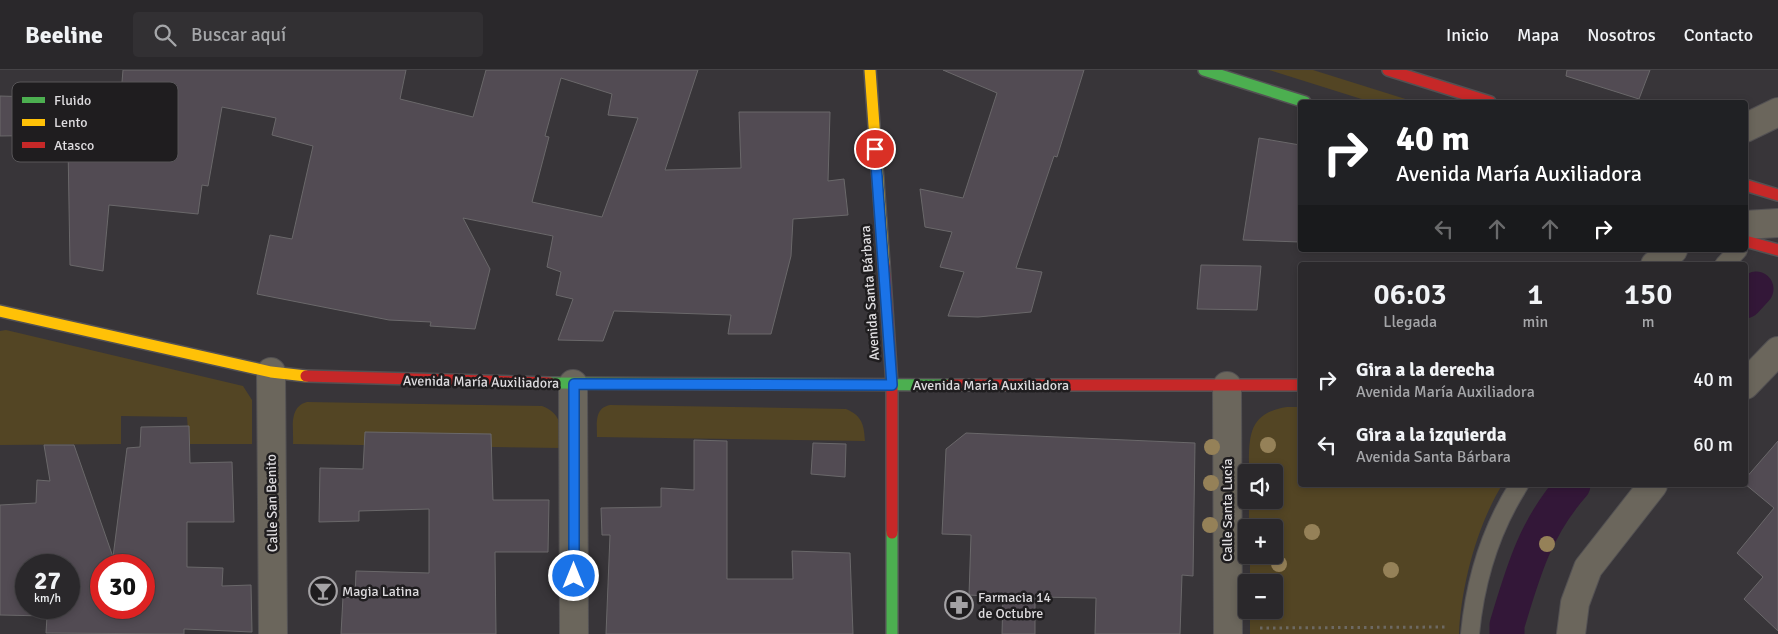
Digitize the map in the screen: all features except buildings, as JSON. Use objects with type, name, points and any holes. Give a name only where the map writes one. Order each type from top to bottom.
[{"type":"main road","name":"Avenida Santa Bárbara","points":[[870,70],[892,385],[892,634]]},
{"type":"main road","points":[[1204,70],[1299,100]]},
{"type":"main road","points":[[1388,70],[1418,75],[1485,100]]},
{"type":"main road","points":[[1748,186],[1778,195]]},
{"type":"main road","points":[[1748,241],[1778,250]]},
{"type":"main road","name":"Avenida María Auxiliadora","points":[[0,311],[271,372],[331,378],[574,384],[1298,385]]},
{"type":"street","points":[[1748,127],[1778,112]]},
{"type":"street","points":[[1748,238],[1778,223]]},
{"type":"street","points":[[1659,262],[1671,252]]},
{"type":"street","points":[[1748,382],[1778,351]]},
{"type":"street","name":"Calle San Benito","points":[[271,372],[273,634]]},
{"type":"street","points":[[574,384],[574,634]]},
{"type":"street","name":"Calle Santa Lucía","points":[[1227,386],[1239,631]]},
{"type":"street","points":[[1571,634],[1575,603],[1588,568],[1652,487]]},
{"type":"lane","points":[[1726,262],[1734,252]]},
{"type":"lane","points":[[1470,634],[1472,608],[1484,560],[1504,508],[1518,487]]},
{"type":"path","points":[[1239,631],[1449,627]]},
{"type":"shaded area","points":[[1269,70],[1313,70],[1409,100],[1365,100]]},
{"type":"shaded area","points":[[6,330],[243,386],[252,400],[252,444],[189,444],[187,417],[121,416],[121,444],[0,445],[0,331]]},
{"type":"shaded area","points":[[307,402],[542,406],[554,413],[557,418],[561,428],[561,448],[293,444],[294,414],[301,405]]},
{"type":"shaded area","points":[[610,405],[846,409],[856,415],[861,421],[865,441],[597,437],[599,413],[601,409]]},
{"type":"shaded area","points":[[1298,407],[1298,487],[1501,487],[1485,519],[1472,557],[1463,596],[1459,634],[1250,634],[1250,619],[1283,619],[1283,574],[1250,574],[1250,564],[1283,564],[1283,519],[1249,519],[1249,509],[1283,509],[1283,464],[1249,464],[1250,438],[1257,421],[1274,410]]},
{"type":"waterway","points":[[1748,298],[1756,289]]},
{"type":"waterway","points":[[1507,634],[1507,625],[1532,551],[1549,518],[1571,487]]},
{"type":"traffic: fast","points":[[1204,70],[1299,100]]},
{"type":"traffic: fast","points":[[550,383],[949,385]]},
{"type":"traffic: fast","points":[[892,533],[892,634]]},
{"type":"traffic: slow","points":[[870,70],[884,264]]},
{"type":"traffic: slow","points":[[0,311],[271,372],[306,376]]},
{"type":"traffic: jam","points":[[1388,70],[1484,100]]},
{"type":"traffic: jam","points":[[1748,186],[1778,195]]},
{"type":"traffic: jam","points":[[1748,242],[1778,250]]},
{"type":"traffic: jam","points":[[884,264],[892,385],[892,533]]},
{"type":"traffic: jam","points":[[306,376],[550,383]]},
{"type":"traffic: jam","points":[[949,385],[1298,385]]},
{"type":"place","name":"Magia Latina","points":[[323,591]]},
{"type":"place","name":"Farmacia 14 de Octubre","points":[[959,605]]},
{"type":"route","points":[[574,576],[574,384],[892,385],[875,149]]}]
